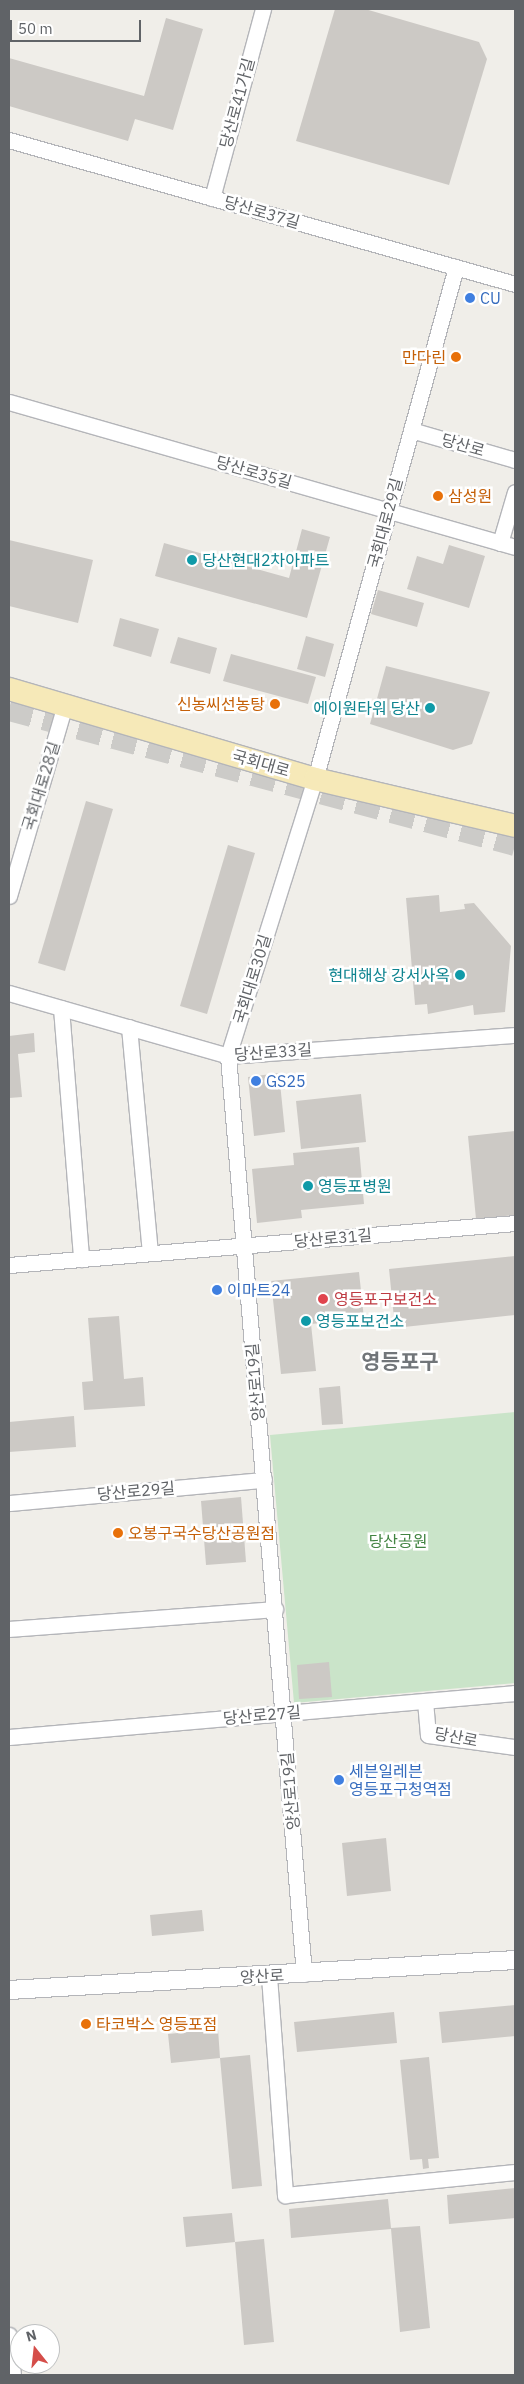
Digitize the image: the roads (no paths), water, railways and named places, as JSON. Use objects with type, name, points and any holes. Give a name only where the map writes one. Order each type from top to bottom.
[{"type":"main road","name":"국회대로","points":[[9,689],[315,779],[515,826]]},
{"type":"street","name":"당산로41가길","points":[[212,198],[262,9]]},
{"type":"street","name":"당산로37길","points":[[9,140],[515,284]]},
{"type":"street","name":"국회대로29길","points":[[315,779],[456,267]]},
{"type":"street","name":"당산로35길","points":[[9,402],[515,548]]},
{"type":"street","name":"당산로","points":[[411,430],[515,460]]},
{"type":"street","points":[[500,543],[515,492]]},
{"type":"street","name":"국회대로28길","points":[[9,896],[65,705]]},
{"type":"street","name":"국회대로30길","points":[[244,1245],[228,1056],[315,779]]},
{"type":"street","name":"당산로33길","points":[[9,993],[228,1056],[515,1035]]},
{"type":"street","points":[[61,1008],[80,1259]]},
{"type":"street","points":[[129,1028],[150,1253]]},
{"type":"street","name":"당산로31길","points":[[9,1265],[515,1223]]},
{"type":"street","name":"양산로19길","points":[[244,1245],[304,1974]]},
{"type":"street","name":"당산로29길","points":[[9,1503],[264,1480]]},
{"type":"street","points":[[9,1629],[274,1609]]},
{"type":"street","name":"당산로27길","points":[[9,1737],[515,1693]]},
{"type":"street","name":"당산로","points":[[425,1700],[428,1735],[515,1747]]},
{"type":"street","name":"양산로","points":[[9,1990],[515,1960]]},
{"type":"street","points":[[268,1976],[285,2196],[515,2172]]},
{"type":"street","points":[[9,2335],[13,2375]]},
{"type":"tunnel","points":[[9,709],[515,844]]},
{"type":"place","name":"CU","points":[[470,298]]},
{"type":"place","name":"만다린","points":[[456,357]]},
{"type":"place","name":"삼성원","points":[[438,496]]},
{"type":"place","name":"당산현대2차아파트","points":[[192,560]]},
{"type":"place","name":"신농씨선농탕","points":[[275,704]]},
{"type":"place","name":"에이원타워 당산","points":[[430,708]]},
{"type":"place","name":"현대해상 강서사옥","points":[[460,975]]},
{"type":"place","name":"GS25","points":[[256,1081]]},
{"type":"place","name":"영등포병원","points":[[308,1186]]},
{"type":"place","name":"이마트24","points":[[217,1290]]},
{"type":"place","name":"영등포구보건소","points":[[323,1299]]},
{"type":"place","name":"영등포보건소","points":[[306,1321]]},
{"type":"place","name":"오봉구국수당산공원점","points":[[118,1533]]},
{"type":"place","name":"세븐일레븐 영등포구청역점","points":[[339,1780]]},
{"type":"place","name":"타코박스 영등포점","points":[[86,2024]]},
{"type":"district","name":"영등포구","points":[[400,1361]]},
{"type":"park label","name":"당산공원","points":[[398,1541]]}]
